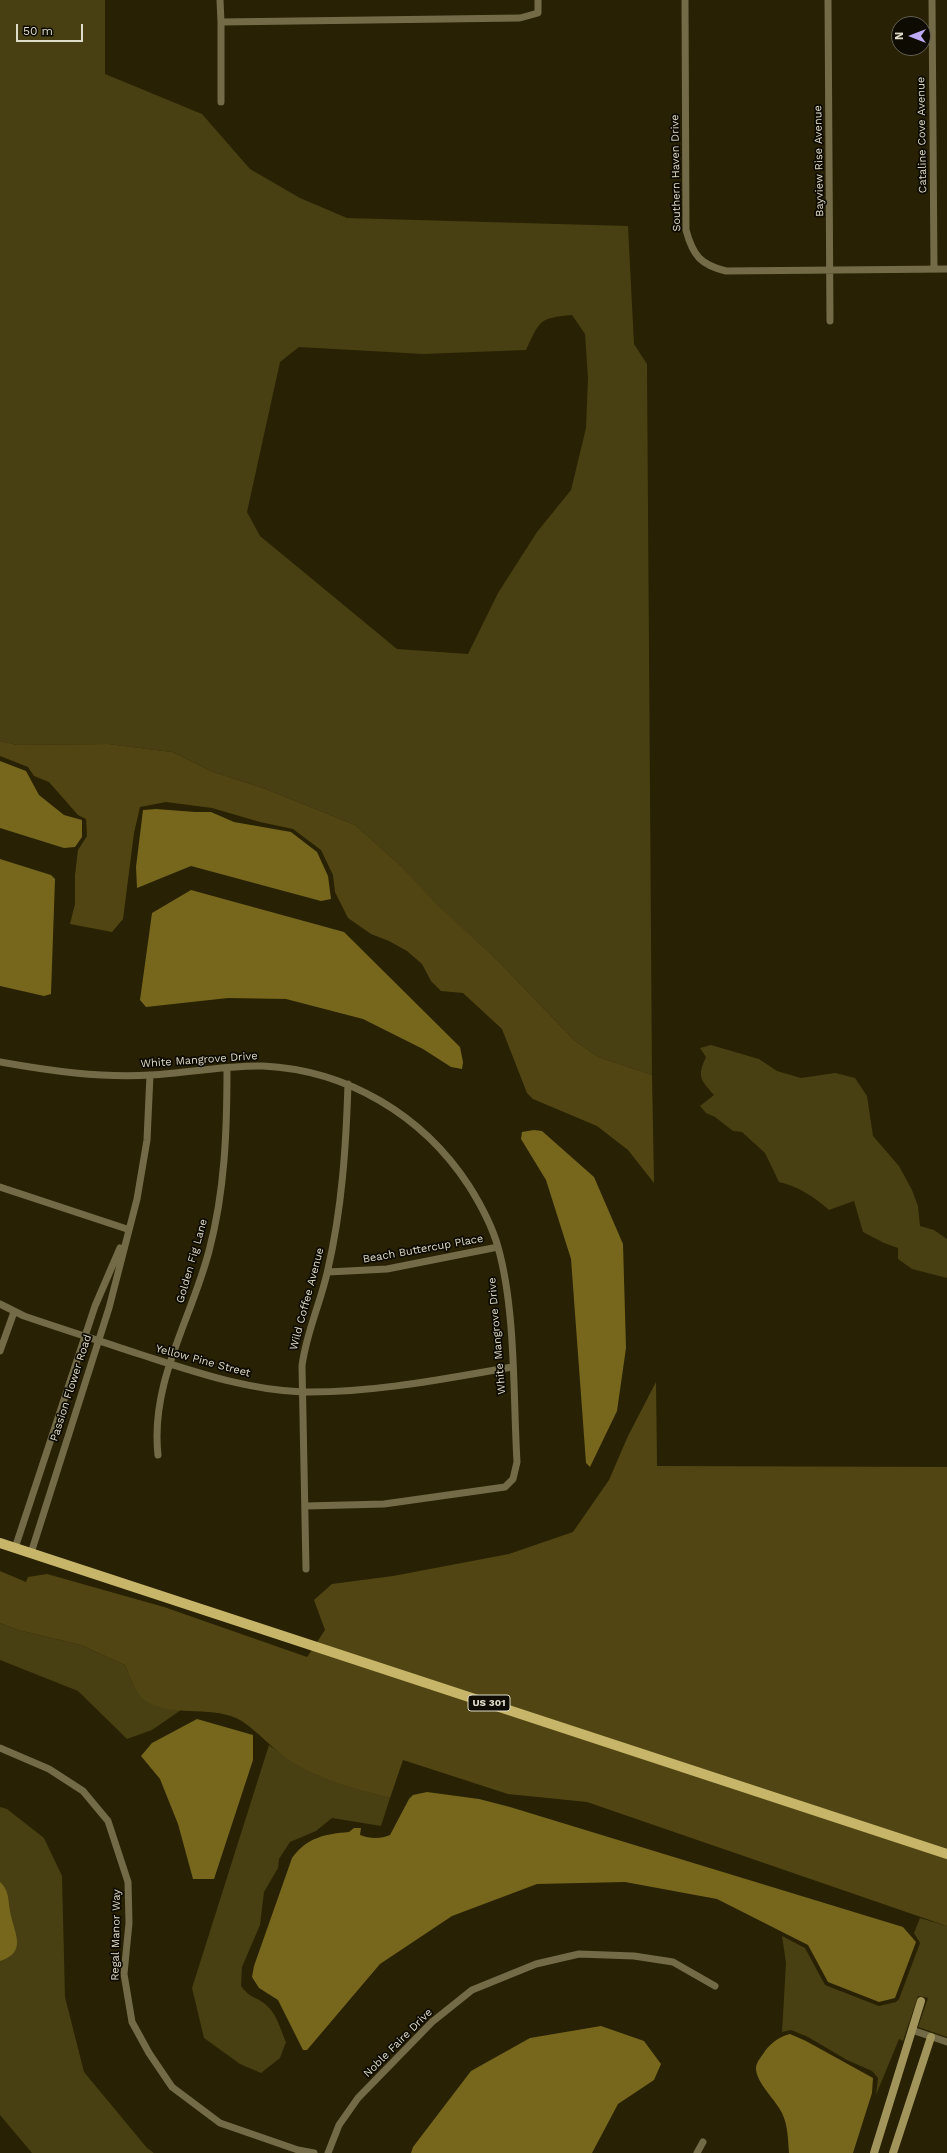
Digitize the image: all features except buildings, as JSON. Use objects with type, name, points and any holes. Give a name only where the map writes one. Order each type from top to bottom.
[{"type":"main road","name":"US 301","points":[[0,1543],[947,1854]]},
{"type":"street","points":[[220,0],[221,102]]},
{"type":"street","points":[[221,22],[520,18],[538,13],[538,0]]},
{"type":"street","name":"Southern Haven Drive","points":[[685,0],[686,230],[690,245],[699,259],[712,267],[726,271],[947,269]]},
{"type":"street","name":"Bayview Rise Avenue","points":[[828,0],[831,270],[830,321]]},
{"type":"street","name":"Cataline Cove Avenue","points":[[932,0],[934,270]]},
{"type":"street","name":"White Mangrove Drive","points":[[0,1062],[74,1073],[150,1075],[227,1068],[279,1067],[316,1074],[348,1084],[400,1113],[435,1143],[454,1166],[477,1199],[491,1228],[498,1247],[506,1283],[517,1462],[513,1479],[505,1487],[384,1504],[305,1506]]},
{"type":"street","name":"Golden Fig Lane","points":[[158,1455],[156,1422],[163,1385],[204,1271],[217,1215],[226,1150],[227,1068]]},
{"type":"street","name":"Passion Flower Road","points":[[30,1553],[109,1308],[145,1158],[149,1117],[150,1075]]},
{"type":"street","name":"Wild Coffee Avenue","points":[[306,1569],[302,1366],[305,1348],[328,1272],[344,1179],[348,1084]]},
{"type":"street","points":[[0,1187],[127,1229]]},
{"type":"street","name":"Passion Flower Road","points":[[15,1548],[98,1298],[127,1229]]},
{"type":"street","name":"Beach Buttercup Place","points":[[328,1272],[387,1269],[498,1247]]},
{"type":"street","name":"Yellow Pine Street","points":[[0,1304],[14,1312],[170,1364],[232,1382],[302,1392],[356,1390],[404,1385],[512,1367]]},
{"type":"street","points":[[0,1351],[14,1312]]},
{"type":"street","name":"Regal Manor Way","points":[[0,1748],[49,1769],[83,1791],[108,1821],[128,1882],[129,1923],[124,1974],[132,2022],[149,2053],[172,2087],[220,2123],[298,2150],[314,2153]]},
{"type":"street","name":"Noble Faire Drive","points":[[328,2153],[339,2125],[358,2098],[432,2022],[472,1990],[536,1964],[579,1954],[634,1956],[673,1962],[715,1986]]},
{"type":"street","points":[[874,2153],[922,2001]]},
{"type":"street","points":[[912,2030],[947,2042]]},
{"type":"street","points":[[894,2153],[931,2036]]},
{"type":"street","points":[[697,2153],[703,2142]]},
{"type":"shaded area","points":[[0,0],[105,0],[105,74],[202,114],[250,169],[300,198],[347,218],[628,226],[634,344],[647,364],[652,1075],[598,1057],[575,1041],[495,958],[437,906],[401,866],[355,825],[263,788],[213,772],[172,752],[108,744],[17,745],[0,741]],"holes":[[[572,315],[585,334],[588,378],[586,428],[571,490],[537,532],[498,593],[468,654],[397,649],[260,536],[247,512],[280,362],[299,347],[423,354],[526,350],[534,333],[542,323],[552,318]]]},
{"type":"shaded area","points":[[0,741],[17,745],[108,744],[172,752],[213,772],[263,788],[355,825],[401,866],[438,906],[495,958],[575,1041],[598,1057],[652,1075],[654,1183],[628,1150],[597,1126],[533,1099],[527,1093],[502,1029],[463,993],[441,991],[431,981],[422,964],[407,951],[389,941],[371,934],[348,918],[335,892],[333,875],[321,850],[293,829],[260,822],[212,808],[166,802],[140,807],[134,833],[123,919],[112,932],[70,924],[75,904],[75,875],[78,850],[87,836],[86,819],[78,815],[49,782],[34,776],[28,767],[0,756]]},
{"type":"shaded area","points":[[0,761],[26,771],[39,795],[64,815],[82,820],[82,837],[75,847],[64,848],[0,828]]},
{"type":"shaded area","points":[[156,809],[211,812],[234,822],[291,832],[317,852],[328,876],[331,899],[321,901],[191,866],[137,888],[136,867],[143,810]]},
{"type":"shaded area","points":[[0,859],[51,875],[55,879],[51,994],[44,996],[0,986]]},
{"type":"shaded area","points":[[191,890],[344,932],[460,1047],[463,1062],[462,1069],[451,1067],[423,1049],[363,1019],[286,999],[228,998],[146,1007],[140,1000],[152,913]]},
{"type":"shaded area","points":[[711,1045],[759,1059],[777,1071],[801,1078],[835,1073],[855,1078],[867,1096],[873,1136],[899,1166],[912,1190],[918,1206],[920,1226],[934,1230],[947,1239],[947,1278],[912,1269],[898,1259],[898,1248],[884,1243],[863,1232],[854,1201],[829,1210],[806,1193],[779,1182],[765,1153],[742,1132],[733,1131],[715,1117],[706,1113],[700,1106],[714,1095],[701,1078],[701,1069],[706,1057],[700,1048]]},
{"type":"shaded area","points":[[534,1130],[542,1131],[594,1177],[623,1244],[626,1348],[617,1411],[590,1467],[586,1463],[571,1259],[546,1180],[521,1139],[522,1132]]},
{"type":"shaded area","points":[[656,1382],[657,1466],[947,1467],[947,1849],[317,1642],[325,1630],[314,1600],[332,1584],[393,1576],[509,1554],[573,1532],[609,1480],[628,1436]]},
{"type":"shaded area","points":[[0,1571],[26,1582],[28,1577],[47,1574],[164,1607],[307,1657],[312,1650],[947,1859],[947,1926],[587,1802],[508,1794],[403,1760],[390,1798],[337,1783],[324,1778],[288,1759],[242,1721],[236,1718],[225,1714],[167,1709],[146,1701],[136,1690],[125,1665],[81,1645],[18,1630],[0,1623]]},
{"type":"shaded area","points":[[0,1623],[18,1630],[81,1645],[125,1665],[134,1686],[166,1708],[181,1710],[152,1730],[127,1739],[78,1691],[0,1660]]},
{"type":"shaded area","points":[[197,1719],[253,1735],[253,1760],[214,1879],[193,1879],[178,1824],[160,1779],[141,1756],[152,1743]]},
{"type":"shaded area","points":[[269,1745],[297,1764],[326,1778],[357,1789],[390,1798],[381,1826],[332,1818],[316,1831],[290,1842],[279,1859],[278,1868],[264,1892],[260,1925],[242,1967],[241,1986],[269,2008],[278,2022],[286,2042],[280,2058],[261,2073],[240,2064],[204,2038],[192,1988]]},
{"type":"shaded area","points":[[427,1792],[479,1799],[510,1807],[903,1927],[916,1942],[895,1998],[879,2002],[828,1982],[808,1945],[717,1899],[625,1882],[537,1884],[452,1916],[380,1964],[307,2050],[303,2050],[278,2000],[259,1988],[252,1977],[254,1966],[292,1858],[304,1845],[311,1841],[332,1834],[349,1832],[354,1828],[361,1828],[360,1835],[372,1838],[390,1835],[409,1799],[413,1795]]},
{"type":"shaded area","points":[[0,1807],[7,1809],[44,1838],[62,1876],[65,1997],[84,2072],[147,2148],[154,2153],[32,2153],[0,2115]]},
{"type":"shaded area","points":[[0,1882],[8,1895],[10,1911],[16,1933],[17,1946],[9,1957],[0,1961]]},
{"type":"shaded area","points":[[920,1918],[947,1926],[947,2037],[918,2027],[928,1998],[918,1996],[903,2041],[899,2039],[876,2095],[878,2078],[872,2071],[847,2060],[808,2037],[791,2030],[782,2032],[786,1963],[782,1936],[805,1948],[825,1985],[879,2006],[896,2002],[899,1999],[920,1943],[914,1933]]},
{"type":"shaded area","points":[[601,2026],[644,2041],[661,2064],[654,2080],[618,2104],[592,2153],[411,2153],[413,2147],[471,2071],[530,2038]]},
{"type":"shaded area","points":[[790,2034],[806,2041],[873,2078],[872,2093],[853,2153],[789,2153],[784,2118],[779,2108],[762,2085],[756,2067],[757,2063],[770,2045],[779,2038]]}]
